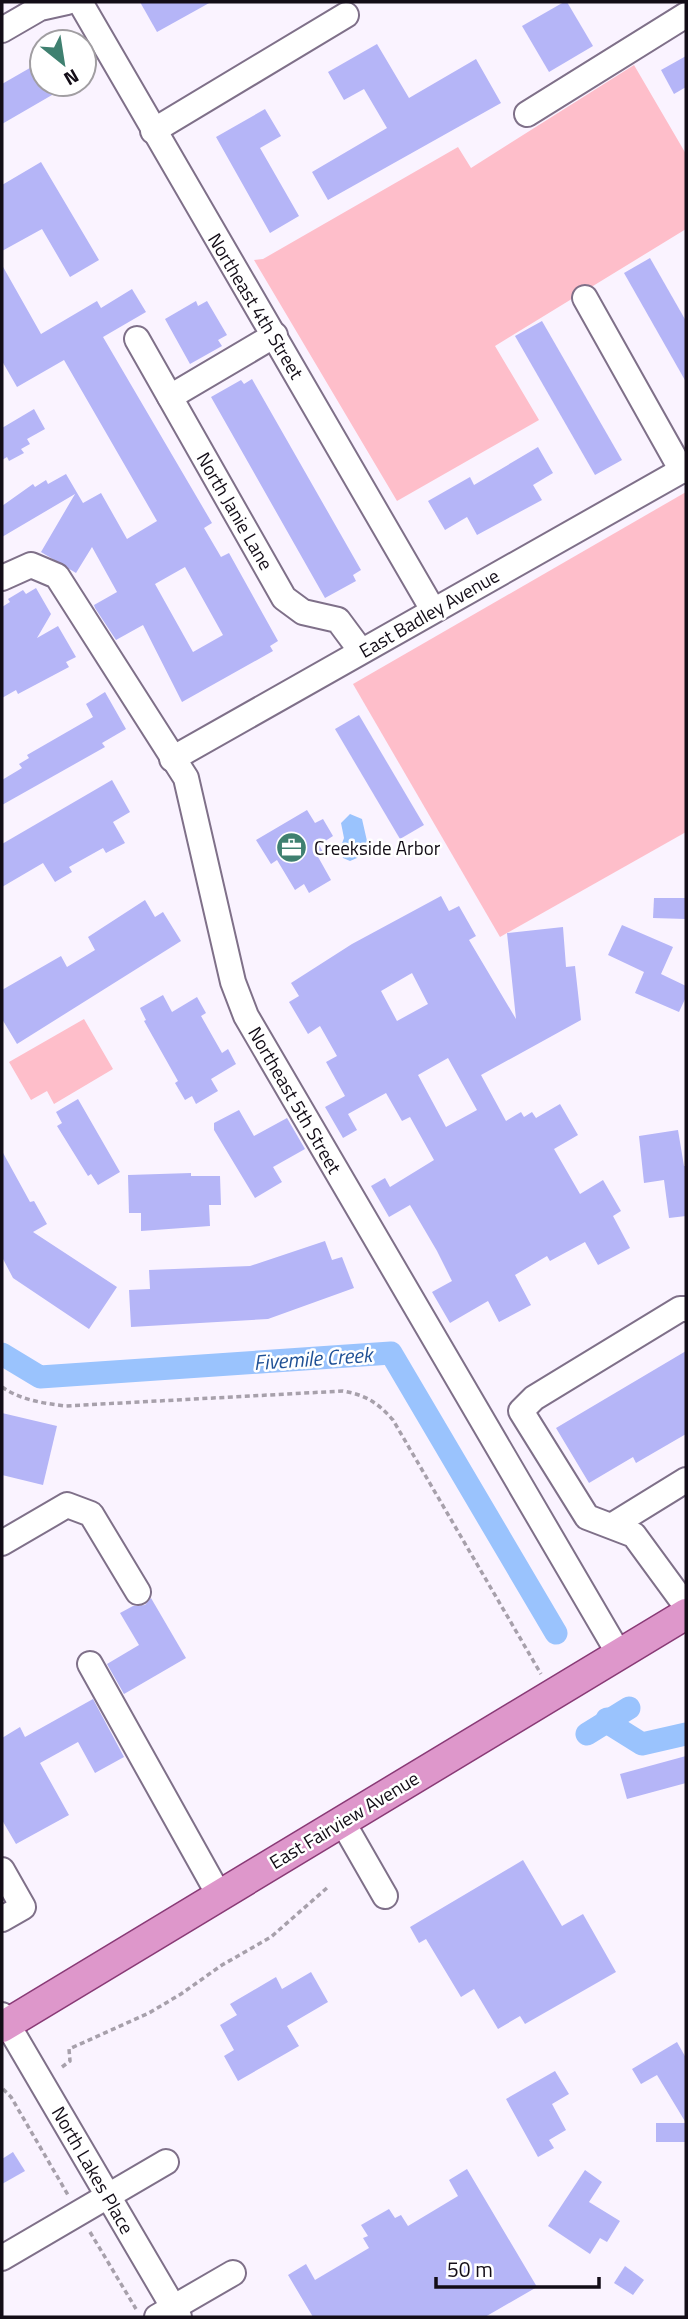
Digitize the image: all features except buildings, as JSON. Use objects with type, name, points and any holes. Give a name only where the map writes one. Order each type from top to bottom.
[{"type":"main road","name":"East Fairview Avenue","points":[[3,2022],[686,1614]]},
{"type":"street","points":[[2,30],[40,8],[68,2]]},
{"type":"street","name":"Northeast 4th Street","points":[[80,2],[218,244],[237,270],[433,610]]},
{"type":"street","points":[[153,131],[346,15]]},
{"type":"street","points":[[527,114],[686,15]]},
{"type":"street","points":[[585,298],[684,470]]},
{"type":"street","points":[[170,397],[275,335]]},
{"type":"street","name":"North Janie Lane","points":[[137,339],[284,598],[303,612],[338,620],[361,651]]},
{"type":"street","name":"East Badley Avenue","points":[[172,759],[684,470]]},
{"type":"street","name":"Northeast 5th Street","points":[[2,578],[31,565],[57,576],[186,779],[233,982],[246,1016],[620,1654]]},
{"type":"street","points":[[686,1309],[680,1310],[534,1398],[522,1411],[587,1517],[634,1535],[686,1606]]},
{"type":"street","points":[[612,1525],[686,1480]]},
{"type":"street","points":[[2,1543],[67,1504],[92,1514],[138,1592]]},
{"type":"street","points":[[90,1664],[219,1895]]},
{"type":"street","points":[[342,1821],[385,1896]]},
{"type":"street","points":[[2,1870],[23,1907],[2,1919]]},
{"type":"street","name":"North Lakes Place","points":[[3,2022],[108,2196],[170,2314]]},
{"type":"street","points":[[2,2259],[166,2162]]},
{"type":"street","points":[[170,2314],[233,2273]]},
{"type":"path","points":[[2,1387],[32,1401],[65,1406],[343,1391],[363,1395],[379,1404],[393,1420],[553,1694]]},
{"type":"path","points":[[62,2067],[70,2061],[69,2049],[149,2013],[181,1994],[222,1965],[271,1937],[328,1887]]},
{"type":"path","points":[[2,2089],[12,2097],[74,2206]]},
{"type":"path","points":[[87,2228],[141,2317]]},
{"type":"shaded area","points":[[634,65],[686,154],[686,229],[495,346],[539,420],[397,501],[254,260],[263,259],[458,147],[471,168]]},
{"type":"shaded area","points":[[686,492],[686,832],[500,937],[353,684]]},
{"type":"shaded area","points":[[84,1019],[113,1069],[54,1104],[47,1091],[31,1100],[9,1062]]},
{"type":"water","points":[[350,814],[362,819],[367,841],[357,858],[350,861],[343,858],[340,849],[344,838],[341,823]]},
{"type":"waterway","name":"Fivemile Creek","points":[[2,1354],[40,1377],[391,1353],[556,1633]]},
{"type":"waterway","name":"Fivemile Creek","points":[[587,1734],[629,1708]]},
{"type":"waterway","name":"Fivemile Creek","points":[[607,1719],[610,1724],[642,1744],[686,1734]]},
{"type":"place","name":"Creekside Arbor","points":[[291,848]]}]
